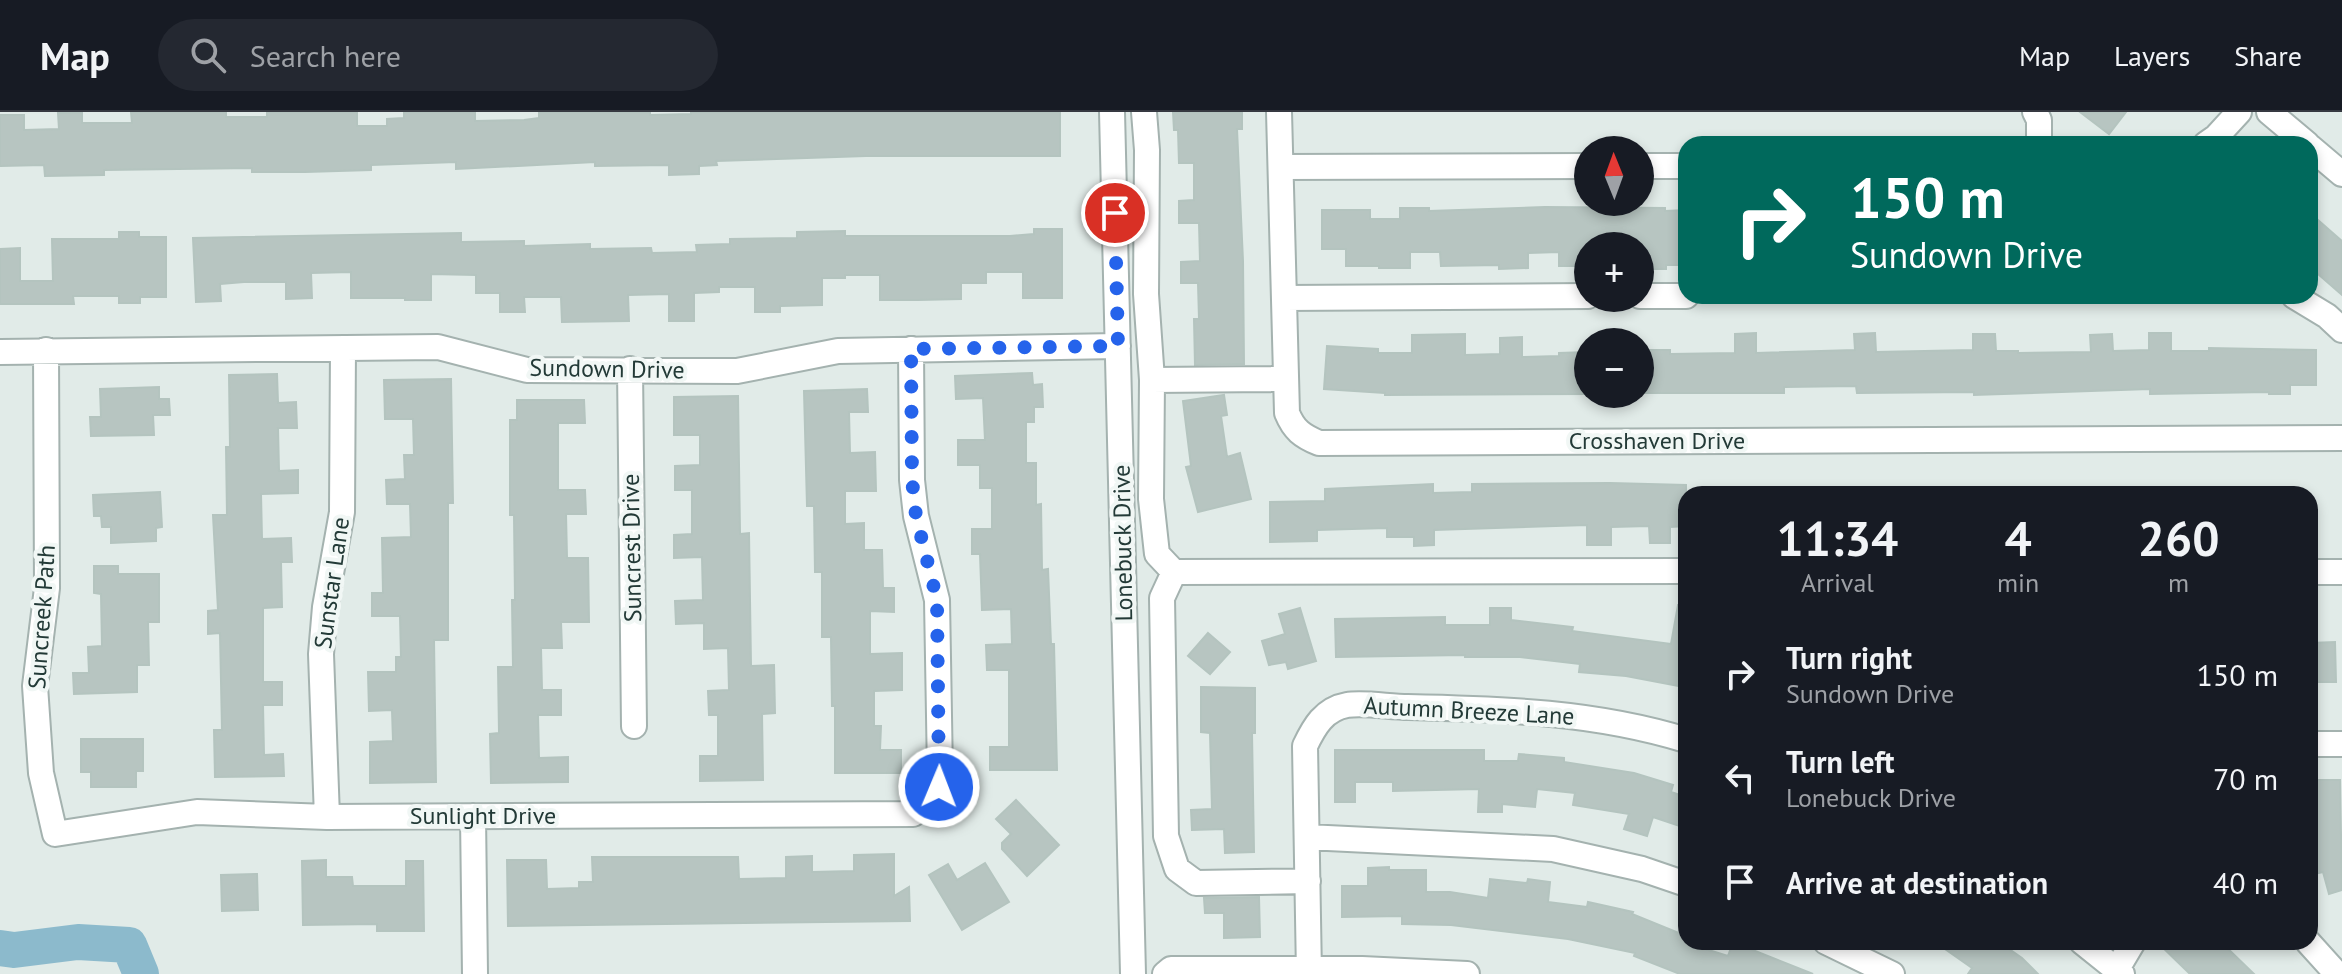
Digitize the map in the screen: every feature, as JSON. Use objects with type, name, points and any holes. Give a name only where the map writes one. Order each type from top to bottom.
[{"type":"street","name":"Lonebuck Drive","points":[[1112,112],[1133,974]]},
{"type":"street","points":[[1144,112],[1147,150],[1146,294],[1152,380],[1151,499],[1157,554],[1174,572],[1678,571]]},
{"type":"street","name":"Crosshaven Drive","points":[[1279,112],[1287,413],[1294,428],[1319,443],[2342,438]]},
{"type":"street","points":[[2035,112],[2039,120],[2039,136]]},
{"type":"street","points":[[2217,136],[2239,112]]},
{"type":"street","points":[[2269,112],[2297,136]]},
{"type":"street","points":[[2318,154],[2342,174]]},
{"type":"street","points":[[1281,167],[1574,166]]},
{"type":"street","points":[[1654,166],[1678,166]]},
{"type":"street","points":[[1284,298],[1574,296]]},
{"type":"street","points":[[1654,296],[1678,296]]},
{"type":"street","points":[[2307,304],[2342,330]]},
{"type":"street","name":"Sundown Drive","points":[[0,352],[438,347],[527,370],[737,371],[838,351],[1118,346]]},
{"type":"street","name":"Sunstar Lane","points":[[327,817],[321,654],[325,607],[342,512],[343,348]]},
{"type":"street","name":"Sunlight Drive","points":[[55,834],[197,812],[327,817],[913,814],[925,807],[933,797],[939,787],[940,773],[937,600],[916,516],[912,480],[911,349]]},
{"type":"street","name":"Suncreek Path","points":[[46,350],[47,588],[35,686],[41,773],[55,834]]},
{"type":"street","name":"Suncrest Drive","points":[[630,369],[634,726]]},
{"type":"street","points":[[1152,380],[1285,379]]},
{"type":"street","points":[[1174,572],[1162,598],[1166,836],[1177,869],[1196,883],[1308,881]]},
{"type":"street","points":[[2318,572],[2342,572]]},
{"type":"street","name":"Autumn Breeze Lane","points":[[1309,972],[1305,746],[1318,720],[1346,705],[1505,709],[1592,717],[1678,738]]},
{"type":"street","points":[[2318,744],[2342,744]]},
{"type":"street","points":[[473,816],[475,974]]},
{"type":"street","points":[[1307,837],[1553,849],[1642,869],[1678,881]]},
{"type":"street","points":[[1842,950],[1892,974]]},
{"type":"street","points":[[2092,950],[2119,972],[2129,950]]},
{"type":"street","points":[[2315,950],[2337,974]]},
{"type":"street","points":[[1165,974],[1171,969],[1309,972],[1362,969],[1467,974]]},
{"type":"building","points":[[82,112],[82,123],[132,123],[131,112],[226,112],[226,117],[267,117],[267,112],[357,112],[357,126],[387,126],[387,119],[404,118],[404,112],[475,112],[475,121],[539,118],[539,112],[650,112],[650,115],[691,112],[1060,112],[1060,156],[866,156],[716,161],[717,165],[699,166],[699,174],[669,175],[669,165],[595,166],[595,162],[456,169],[456,162],[371,165],[371,170],[305,172],[252,172],[252,168],[104,170],[104,175],[45,176],[44,165],[0,166],[0,115],[24,115],[24,130],[59,129],[58,113]]},
{"type":"building","points":[[1173,112],[1242,112],[1242,129],[1237,129],[1244,364],[1195,365],[1194,319],[1199,319],[1198,283],[1181,283],[1181,262],[1200,261],[1199,223],[1179,223],[1179,201],[1194,200],[1194,163],[1179,163],[1178,130],[1174,130]]},
{"type":"building","points":[[2080,112],[2126,112],[2109,134]]},
{"type":"building","points":[[1574,207],[1574,216],[1654,216],[1654,208],[1678,210],[1678,265],[1654,269],[1654,232],[1574,232],[1574,266],[1559,266],[1559,252],[1528,253],[1528,268],[1499,269],[1499,265],[1441,266],[1440,252],[1410,252],[1410,268],[1346,266],[1346,249],[1322,249],[1322,210],[1370,210],[1370,219],[1400,219],[1400,208],[1429,208],[1429,211]]},
{"type":"building","points":[[2318,220],[2342,241],[2342,295],[2318,274]]},
{"type":"building","points":[[1034,229],[1062,229],[1062,298],[1023,298],[1023,272],[986,272],[986,283],[961,283],[961,299],[918,300],[880,300],[880,275],[845,275],[845,278],[822,278],[822,305],[780,306],[780,312],[755,312],[755,287],[719,287],[719,292],[694,293],[694,321],[669,321],[669,294],[628,295],[629,321],[562,322],[561,297],[524,297],[525,312],[500,312],[500,293],[476,293],[476,275],[431,274],[431,300],[405,300],[351,298],[351,272],[311,273],[312,298],[286,299],[286,282],[244,282],[220,284],[221,301],[196,302],[193,238],[461,233],[461,242],[524,241],[524,246],[590,244],[590,249],[651,248],[652,253],[697,252],[696,245],[730,244],[730,239],[797,238],[797,232],[845,231],[845,236],[1010,236],[1034,234]]},
{"type":"building","points":[[119,232],[139,232],[139,237],[166,237],[166,297],[140,297],[140,303],[119,303],[119,296],[73,296],[74,304],[0,304],[0,249],[20,248],[20,281],[53,281],[52,239],[119,239]]},
{"type":"building","points":[[1756,333],[1756,353],[1855,350],[1854,334],[1875,333],[1876,352],[1973,350],[1973,334],[1995,334],[1996,351],[2018,353],[2091,352],[2090,335],[2112,334],[2113,351],[2149,350],[2149,333],[2171,333],[2171,351],[2209,351],[2209,348],[2316,350],[2316,385],[2290,385],[2290,394],[2150,394],[2150,389],[1974,395],[1974,392],[1857,393],[1856,386],[1784,387],[1784,393],[1654,393],[1654,350],[1670,350],[1670,354],[1735,353],[1735,334]]},
{"type":"building","points":[[1465,334],[1465,355],[1500,354],[1500,338],[1522,337],[1522,357],[1574,352],[1574,394],[1385,395],[1324,389],[1327,346],[1378,349],[1378,353],[1412,353],[1412,335]]},
{"type":"building","points":[[1032,373],[1033,385],[1042,384],[1043,407],[1034,407],[1034,422],[1026,422],[1026,463],[1036,463],[1036,505],[1041,504],[1042,570],[1048,569],[1051,644],[1054,644],[1057,770],[990,770],[990,747],[1009,747],[1009,670],[987,670],[986,645],[1012,644],[1011,609],[982,610],[980,554],[972,554],[972,529],[992,529],[992,488],[980,488],[980,465],[958,465],[958,440],[985,440],[983,398],[956,399],[955,376]]},
{"type":"building","points":[[277,374],[278,403],[296,402],[297,428],[278,428],[279,471],[298,470],[298,493],[261,494],[262,539],[291,538],[292,562],[281,562],[282,607],[263,608],[263,682],[282,682],[282,705],[263,705],[264,755],[283,754],[284,776],[215,777],[214,730],[222,730],[220,633],[208,634],[208,611],[218,610],[213,515],[227,515],[229,375]]},
{"type":"building","points":[[451,379],[453,503],[448,503],[448,640],[434,640],[436,782],[370,783],[370,742],[393,741],[392,710],[369,711],[368,672],[396,672],[396,657],[401,657],[400,616],[372,616],[372,593],[383,593],[382,538],[411,537],[410,504],[387,504],[386,480],[405,479],[404,455],[414,455],[413,419],[385,419],[384,380]]},
{"type":"building","points":[[159,387],[159,399],[169,399],[170,415],[153,415],[154,435],[91,436],[90,417],[101,417],[100,389]]},
{"type":"building","points":[[867,389],[868,412],[849,412],[850,453],[875,452],[876,491],[845,491],[845,524],[864,523],[864,550],[882,550],[883,588],[894,588],[894,612],[870,611],[870,654],[902,653],[902,690],[874,691],[874,726],[881,726],[880,750],[901,750],[901,773],[835,773],[831,637],[822,637],[822,572],[815,572],[814,506],[807,506],[804,391]]},
{"type":"building","points":[[1224,395],[1227,415],[1221,416],[1227,457],[1240,453],[1251,499],[1198,512],[1186,467],[1191,466],[1183,401]]},
{"type":"building","points":[[738,396],[740,534],[749,533],[751,666],[774,665],[775,713],[762,714],[763,780],[700,781],[700,756],[718,756],[718,715],[709,715],[708,691],[729,690],[728,648],[704,649],[704,623],[676,624],[675,601],[703,600],[702,557],[674,558],[674,535],[692,534],[692,490],[675,490],[675,466],[700,465],[700,435],[674,435],[674,397]]},
{"type":"building","points":[[517,400],[584,400],[585,423],[558,423],[558,490],[585,490],[586,514],[566,514],[567,558],[588,558],[589,622],[561,622],[562,648],[541,648],[542,690],[561,690],[561,715],[538,715],[539,758],[568,757],[568,782],[491,783],[490,734],[499,733],[498,667],[513,667],[514,515],[510,515],[510,420],[517,420]]},
{"type":"building","points":[[1433,484],[1433,493],[1472,492],[1472,484],[1686,486],[1678,486],[1678,526],[1670,527],[1670,543],[1650,543],[1649,526],[1611,527],[1611,545],[1587,545],[1587,525],[1434,530],[1434,545],[1414,546],[1414,537],[1387,537],[1387,528],[1317,530],[1317,541],[1270,542],[1270,502],[1325,501],[1325,489]]},
{"type":"building","points":[[160,492],[162,527],[156,528],[156,541],[111,543],[111,527],[102,527],[101,516],[94,516],[93,495]]},
{"type":"building","points":[[94,566],[118,566],[118,574],[159,574],[159,622],[148,622],[149,665],[137,665],[137,692],[74,694],[73,673],[89,673],[88,647],[102,646],[101,594],[94,593]]},
{"type":"building","points":[[1678,605],[1678,686],[1626,676],[1579,672],[1580,664],[1520,657],[1336,657],[1335,619],[1445,617],[1445,625],[1490,625],[1490,608],[1511,608],[1511,620],[1671,644]]},
{"type":"building","points":[[1300,608],[1316,661],[1288,669],[1286,662],[1269,665],[1262,641],[1285,634],[1279,614]]},
{"type":"building","points":[[1208,633],[1230,652],[1210,674],[1188,656]]},
{"type":"building","points":[[2335,642],[2336,682],[2318,682],[2318,643]]},
{"type":"building","points":[[1201,687],[1255,688],[1255,733],[1252,733],[1254,852],[1225,853],[1224,829],[1192,830],[1191,810],[1212,809],[1210,733],[1201,732]]},
{"type":"building","points":[[81,739],[143,739],[143,771],[136,771],[136,787],[91,787],[91,772],[81,772]]},
{"type":"building","points":[[1335,750],[1484,750],[1484,761],[1518,761],[1519,754],[1564,758],[1564,762],[1634,773],[1673,785],[1671,792],[1678,794],[1678,825],[1653,817],[1647,836],[1624,829],[1629,814],[1573,805],[1575,793],[1537,789],[1535,807],[1502,804],[1502,812],[1478,812],[1479,789],[1393,791],[1393,782],[1355,782],[1355,802],[1335,802]]},
{"type":"building","points":[[2318,780],[2340,780],[2342,890],[2329,894],[2323,872],[2318,873]]},
{"type":"building","points":[[1016,800],[1059,845],[1027,876],[1002,849],[1002,843],[1011,834],[996,819]]},
{"type":"building","points":[[894,854],[894,896],[909,887],[910,921],[508,926],[507,860],[546,860],[547,889],[579,888],[579,882],[593,882],[592,857],[738,857],[739,879],[786,878],[786,857],[812,856],[812,872],[854,871],[854,855]]},
{"type":"building","points":[[326,860],[326,877],[352,877],[353,886],[406,886],[406,861],[423,861],[424,931],[377,931],[377,924],[303,925],[302,861]]},
{"type":"building","points":[[985,863],[1009,902],[962,930],[929,875],[948,864],[957,880]]},
{"type":"building","points":[[1368,868],[1426,870],[1426,892],[1488,898],[1490,879],[1550,882],[1548,902],[1587,907],[1588,902],[1633,912],[1678,933],[1678,950],[1709,950],[1728,956],[1730,950],[1753,950],[1813,974],[1680,974],[1634,956],[1635,953],[1568,939],[1451,925],[1402,924],[1402,916],[1342,917],[1342,886],[1368,886]]},
{"type":"building","points":[[257,874],[258,910],[222,911],[221,875]]},
{"type":"building","points":[[1259,897],[1260,937],[1224,938],[1224,913],[1205,913],[1204,898]]},
{"type":"building","points":[[1946,950],[2010,950],[2038,974],[1968,974],[1972,968]]},
{"type":"building","points":[[2165,950],[2229,950],[2254,974],[2190,974]]},
{"type":"waterway","points":[[0,948],[14,950],[78,942],[129,945],[141,974]]},
{"type":"route","points":[[939,787],[937,600],[916,516],[912,480],[911,349],[1118,346],[1115,213]]}]
